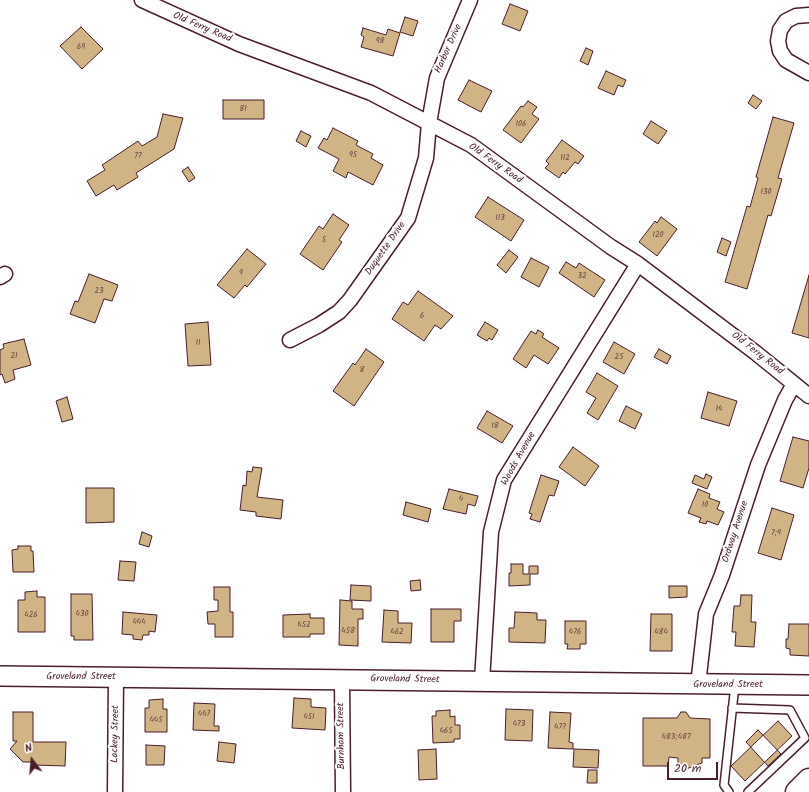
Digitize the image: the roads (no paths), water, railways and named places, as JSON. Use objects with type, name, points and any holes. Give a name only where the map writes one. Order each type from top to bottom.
[{"type":"main road","name":"Groveland Street","points":[[0,676],[342,679],[698,685],[809,685]]},
{"type":"main road","points":[[797,792],[809,780]]},
{"type":"street","name":"Old Ferry Road","points":[[142,0],[239,44],[371,93],[429,122],[471,146],[611,247],[638,264],[756,353],[809,396]]},
{"type":"street","name":"Harbor Drive","points":[[429,122],[437,78],[470,0]]},
{"type":"street","points":[[809,15],[796,16],[786,21],[780,30],[778,40],[780,51],[786,60],[809,73]]},
{"type":"street","name":"Duquette Drive","points":[[290,340],[319,325],[339,312],[350,300],[408,218],[426,158],[429,122]]},
{"type":"street","name":"Woods Avenue","points":[[482,681],[491,532],[504,480],[638,264]]},
{"type":"street","name":"Ordway Avenue","points":[[698,685],[706,614],[722,575],[758,465],[785,400],[794,384]]},
{"type":"street","name":"Lackey Street","points":[[115,792],[116,677]]},
{"type":"street","name":"Burnham Street","points":[[342,679],[343,792]]},
{"type":"lane","points":[[728,792],[724,785],[735,685]]},
{"type":"lane","points":[[732,708],[790,710],[805,738],[748,792]]}]
